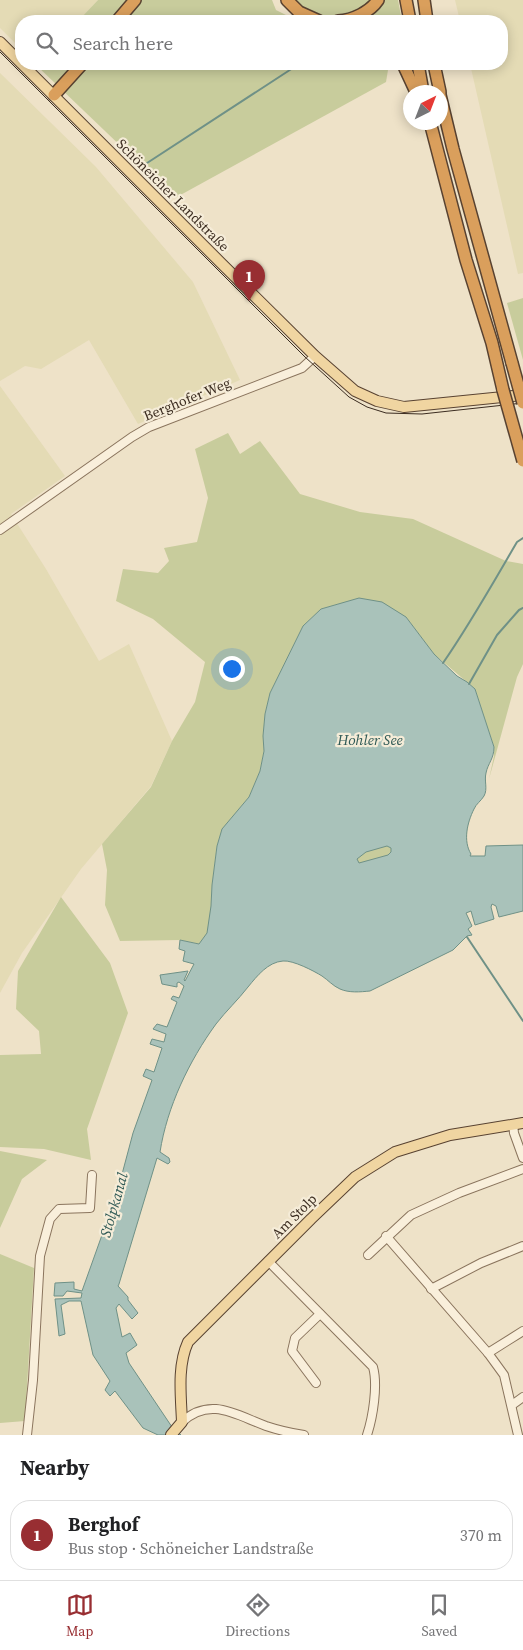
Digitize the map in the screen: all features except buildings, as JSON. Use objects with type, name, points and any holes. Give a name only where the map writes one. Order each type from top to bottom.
[{"type":"highway","points":[[122,15],[135,0]]},
{"type":"highway","points":[[287,0],[299,12],[306,15]]},
{"type":"highway","points":[[357,15],[375,5],[378,0]]},
{"type":"highway","points":[[406,0],[409,15]]},
{"type":"highway","points":[[424,0],[426,15]]},
{"type":"highway","points":[[54,95],[77,70]]},
{"type":"highway","points":[[406,70],[413,85]]},
{"type":"highway","points":[[419,70],[422,85]]},
{"type":"highway","points":[[435,70],[438,85]]},
{"type":"highway","points":[[448,128],[523,403]]},
{"type":"highway","points":[[432,130],[466,260],[492,343],[523,461]]},
{"type":"main road","name":"Schöneicher Landstraße","points":[[0,42],[15,56]]},
{"type":"main road","name":"Schöneicher Landstraße","points":[[29,70],[315,356],[355,391],[377,402],[397,406],[418,406],[523,395]]},
{"type":"main road","name":"Am Stolp","points":[[180,1424],[181,1371],[184,1352],[188,1342],[347,1183],[395,1152],[450,1135],[518,1124]]},
{"type":"main road","points":[[171,1435],[180,1424]]},
{"type":"street","name":"Berghofer Weg","points":[[0,530],[149,427],[302,368],[315,356]]},
{"type":"street","points":[[518,1124],[514,1133],[523,1158]]},
{"type":"street","points":[[368,1255],[386,1236],[411,1215],[459,1193],[523,1169]]},
{"type":"street","points":[[27,1435],[33,1380],[40,1256],[50,1219],[59,1209],[90,1208],[92,1175]]},
{"type":"street","points":[[386,1236],[504,1374],[518,1435]]},
{"type":"street","points":[[432,1289],[481,1264],[523,1246]]},
{"type":"street","points":[[268,1261],[374,1367],[373,1417],[368,1435]]},
{"type":"street","points":[[316,1383],[292,1351],[295,1338],[320,1314]]},
{"type":"street","points":[[488,1353],[523,1331]]},
{"type":"street","points":[[512,1405],[523,1397]]},
{"type":"street","points":[[180,1424],[188,1416],[212,1408],[230,1412],[266,1426],[304,1435]]},
{"type":"shaded area","points":[[0,0],[98,0],[84,15],[15,15],[15,43],[0,28]]},
{"type":"shaded area","points":[[455,0],[523,0],[523,273],[518,274],[471,70],[508,70],[508,15],[459,15]]},
{"type":"shaded area","points":[[0,73],[96,167],[193,282],[240,380],[138,424],[89,340],[41,369],[25,366],[0,381]]},
{"type":"shaded area","points":[[0,386],[65,476],[11,514],[46,569],[99,661],[129,644],[172,741],[151,786],[81,869],[22,953],[0,993]]},
{"type":"green space","points":[[98,0],[272,0],[276,10],[286,15],[84,15]]},
{"type":"green space","points":[[295,0],[374,0],[350,15],[316,15]]},
{"type":"green space","points":[[382,0],[398,0],[401,15],[361,15]]},
{"type":"green space","points":[[41,70],[388,70],[386,82],[175,198]]},
{"type":"green space","points":[[523,298],[523,360],[507,303]]},
{"type":"green space","points":[[228,433],[240,454],[260,441],[300,494],[360,512],[413,519],[506,561],[523,564],[523,664],[517,677],[489,779],[494,747],[475,689],[434,654],[406,617],[339,604],[321,609],[303,626],[270,693],[265,714],[264,750],[260,771],[249,797],[222,830],[217,846],[211,906],[264,870],[467,829],[466,847],[470,853],[200,944],[180,940],[120,941],[105,905],[107,870],[102,844],[151,787],[172,741],[195,702],[205,662],[153,619],[116,601],[123,569],[158,573],[169,561],[164,548],[197,542],[208,498],[195,449]]},
{"type":"green space","points":[[61,897],[110,963],[128,1013],[87,1129],[91,1160],[44,1149],[0,1147],[0,1055],[41,1054],[39,1031],[16,1009],[18,971]]},
{"type":"green space","points":[[0,1151],[47,1160],[22,1179],[0,1228]]},
{"type":"green space","points":[[0,1254],[34,1268],[25,1421],[0,1423]]},
{"type":"water","name":"Hohler See","points":[[359,598],[382,602],[406,617],[434,654],[457,676],[475,689],[494,747],[486,773],[485,793],[469,820],[467,843],[470,856],[485,856],[486,846],[523,845],[523,911],[499,917],[496,906],[492,904],[494,919],[475,925],[471,911],[466,913],[472,926],[468,929],[472,935],[467,936],[453,950],[370,991],[355,992],[343,990],[322,976],[292,962],[283,961],[272,964],[259,974],[206,1038],[188,1069],[174,1101],[163,1135],[160,1152],[169,1158],[170,1162],[168,1164],[157,1158],[118,1286],[138,1313],[132,1319],[119,1304],[116,1308],[122,1337],[130,1333],[137,1345],[126,1353],[129,1363],[172,1427],[181,1435],[158,1435],[143,1428],[115,1391],[110,1396],[105,1390],[110,1381],[93,1355],[81,1301],[69,1301],[61,1305],[65,1334],[59,1336],[55,1299],[81,1298],[82,1293],[67,1291],[63,1296],[54,1296],[55,1283],[74,1282],[74,1289],[82,1291],[117,1193],[133,1133],[152,1080],[143,1076],[146,1069],[154,1072],[162,1048],[150,1044],[152,1039],[164,1042],[166,1034],[153,1029],[157,1024],[167,1027],[177,1002],[171,999],[173,996],[179,998],[184,986],[179,982],[177,987],[162,984],[160,975],[188,971],[185,981],[194,964],[183,961],[185,951],[179,949],[180,940],[199,944],[207,933],[217,846],[222,829],[249,797],[260,771],[264,751],[265,714],[270,693],[303,626],[321,609]],"holes":[[[387,846],[391,848],[391,852],[388,855],[359,863],[357,859],[366,852]]]},
{"type":"waterway","points":[[144,165],[290,70]]},
{"type":"waterway","points":[[443,663],[517,542],[523,538]]},
{"type":"waterway","points":[[469,684],[497,635],[523,608]]},
{"type":"waterway","points":[[467,937],[523,1021]]},
{"type":"tram line","points":[[0,52],[15,67]]},
{"type":"tram line","points":[[18,70],[305,357],[349,397],[367,407],[386,413],[422,414],[523,403]]},
{"type":"place","name":"Berghof","points":[[249,301]]},
{"type":"water label","name":"Stolpkanal","points":[[114,1205]]}]
